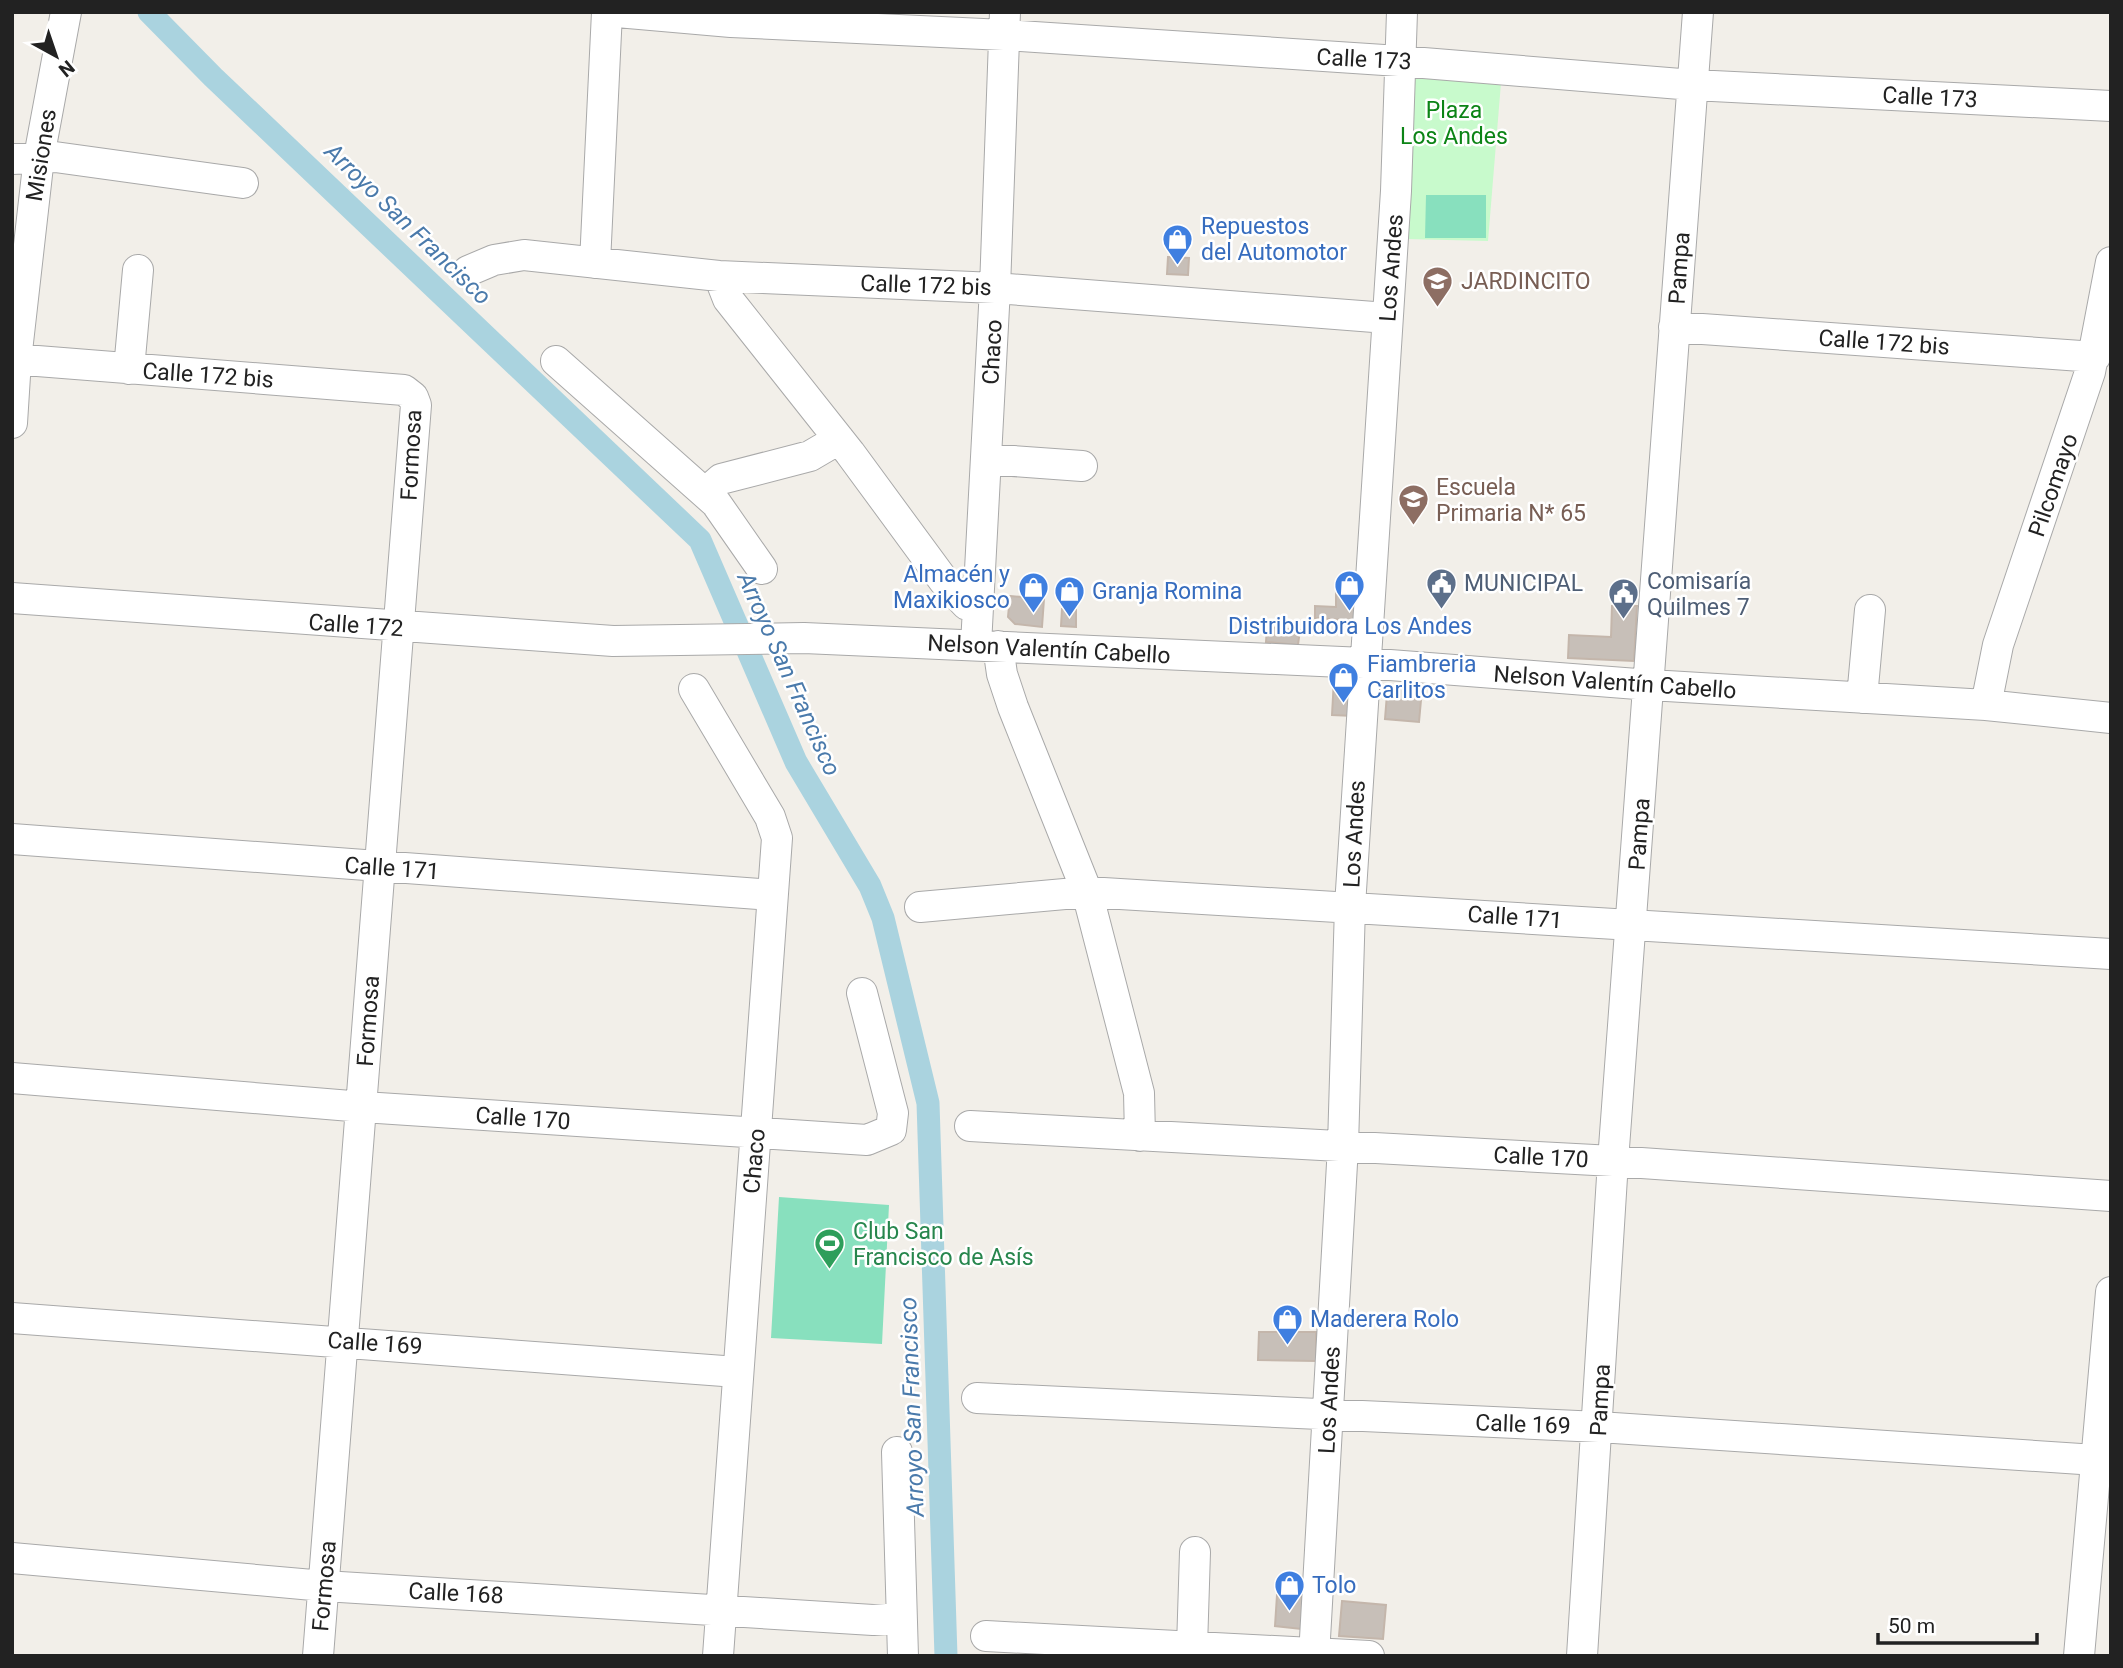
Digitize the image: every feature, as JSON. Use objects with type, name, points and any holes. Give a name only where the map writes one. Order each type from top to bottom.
[{"type":"street","name":"Misiones","points":[[12,424],[26,158],[66,12]]},
{"type":"street","points":[[595,263],[607,12]]},
{"type":"street","name":"Calle 173","points":[[617,12],[731,22],[1004,24],[1693,85],[2111,106]]},
{"type":"street","name":"Los Andes","points":[[1315,1654],[1343,1146],[1350,906],[1396,191],[1402,12]]},
{"type":"street","name":"Pampa","points":[[1582,1656],[1599,1427],[1613,1161],[1698,12]]},
{"type":"street","name":"Chaco","points":[[1004,24],[995,288],[978,607],[987,645],[1002,674],[1087,892],[1139,1093],[1140,1136]]},
{"type":"street","points":[[26,158],[243,183]]},
{"type":"street","name":"Calle 172 bis","points":[[468,271],[494,260],[524,255],[719,276],[995,288],[1387,317]]},
{"type":"street","name":"Pilcomayo","points":[[1986,705],[1998,646],[2095,357],[2111,262]]},
{"type":"street","points":[[129,369],[138,270]]},
{"type":"street","points":[[719,276],[729,299],[839,439],[944,581],[967,605],[978,607]]},
{"type":"street","name":"Calle 172 bis","points":[[1674,327],[2095,357]]},
{"type":"street","name":"Calle 172 bis","points":[[14,359],[404,390]]},
{"type":"street","points":[[556,361],[716,503],[762,569]]},
{"type":"street","name":"Formosa","points":[[318,1656],[416,405],[413,397],[404,390]]},
{"type":"street","points":[[705,494],[721,479],[810,456],[839,439]]},
{"type":"street","points":[[986,459],[1082,466]]},
{"type":"street","name":"Calle 172","points":[[12,598],[400,628],[613,641],[700,641]]},
{"type":"street","points":[[1862,698],[1870,610]]},
{"type":"street","name":"Nelson Valentín Cabello","points":[[700,641],[779,638],[1364,663],[1650,685],[1986,705],[2111,718]]},
{"type":"street","name":"Chaco","points":[[694,689],[775,827],[777,852],[718,1656]]},
{"type":"street","name":"Calle 171","points":[[12,839],[772,895]]},
{"type":"street","name":"Calle 171","points":[[920,908],[1087,892],[2111,954]]},
{"type":"street","name":"Calle 170","points":[[12,1078],[363,1107],[756,1135],[867,1140],[891,1130],[893,1113],[862,993]]},
{"type":"street","name":"Calle 170","points":[[970,1126],[1613,1161],[2111,1196]]},
{"type":"street","points":[[2079,1656],[2102,1460],[2111,1292]]},
{"type":"street","name":"Calle 169","points":[[12,1318],[343,1340],[737,1372]]},
{"type":"street","name":"Calle 169","points":[[977,1398],[1599,1427],[2102,1460]]},
{"type":"street","points":[[897,1452],[903,1656]]},
{"type":"street","points":[[1192,1647],[1195,1552]]},
{"type":"street","name":"Calle 168","points":[[12,1558],[324,1586],[873,1620],[901,1618]]},
{"type":"street","points":[[986,1636],[1061,1648],[1192,1647],[1369,1656]]},
{"type":"green space","name":"Plaza Los Andes","points":[[1415,76],[1501,83],[1488,241],[1406,239]]},
{"type":"green space","points":[[1426,195],[1486,195],[1486,238],[1425,238]]},
{"type":"green space","name":"Club San Francisco de Asís","points":[[779,1197],[889,1205],[882,1344],[771,1338]]},
{"type":"building","name":"Repuestos del Automotor","points":[[1168,257],[1189,258],[1188,275],[1167,274]]},
{"type":"building","points":[[1353,582],[1360,583],[1358,621],[1315,618],[1315,606],[1336,607],[1336,592],[1352,593]]},
{"type":"building","points":[[1010,596],[1044,599],[1042,627],[1015,624],[1008,617]]},
{"type":"building","name":"Comisaría Quilmes 7","points":[[1612,606],[1637,606],[1634,661],[1568,658],[1569,635],[1611,637]]},
{"type":"building","name":"Granja Romina","points":[[1062,609],[1076,610],[1076,627],[1061,626]]},
{"type":"building","points":[[1267,627],[1300,630],[1298,645],[1266,642]]},
{"type":"building","name":"Fiambreria Carlitos","points":[[1334,679],[1348,680],[1356,694],[1354,716],[1332,715]]},
{"type":"building","points":[[1396,687],[1422,689],[1419,722],[1385,719],[1387,694]]},
{"type":"building","name":"Maderera Rolo","points":[[1259,1332],[1316,1332],[1316,1361],[1258,1360]]},
{"type":"building","name":"Tolo","points":[[1277,1595],[1304,1597],[1301,1629],[1275,1626]]},
{"type":"building","points":[[1342,1601],[1386,1605],[1383,1639],[1339,1636]]},
{"type":"waterway","name":"Arroyo San Francisco","points":[[149,12],[213,77],[700,540],[796,762],[870,886],[883,918],[928,1103],[946,1656]]},
{"type":"place","name":"Repuestos del Automotor","points":[[1178,266]]},
{"type":"place","name":"JARDINCITO","points":[[1438,308]]},
{"type":"place","name":"Escuela Primaria N* 65","points":[[1413,527]]},
{"type":"place","name":"MUNICIPAL","points":[[1441,610]]},
{"type":"place","name":"Distribuidora Los Andes","points":[[1350,612]]},
{"type":"place","name":"Almacén y Maxikiosco","points":[[1033,614]]},
{"type":"place","name":"Granja Romina","points":[[1069,618]]},
{"type":"place","name":"Comisaría Quilmes 7","points":[[1624,621]]},
{"type":"place","name":"Fiambreria Carlitos","points":[[1344,704]]},
{"type":"place","name":"Club San Francisco de Asís","points":[[830,1271]]},
{"type":"place","name":"Maderera Rolo","points":[[1287,1346]]},
{"type":"place","name":"Tolo","points":[[1289,1612]]}]
